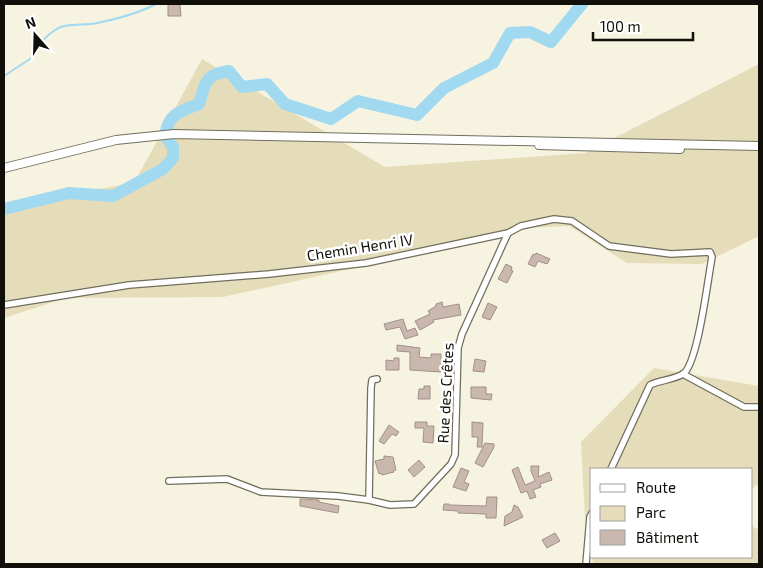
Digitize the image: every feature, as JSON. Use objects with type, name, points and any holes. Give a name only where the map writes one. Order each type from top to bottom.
[{"type":"main road","points":[[4,168],[116,140],[158,134],[759,146]]},
{"type":"main road","points":[[515,142],[549,146],[759,151]]},
{"type":"main road","points":[[4,164],[26,162]]},
{"type":"street","name":"Chemin Henri IV","points":[[4,305],[129,286],[270,274],[366,263],[508,232],[521,226],[554,219],[572,221],[599,240],[615,247],[671,254],[710,252],[712,257],[694,355],[684,374]]},
{"type":"street","name":"Rue des Crêtes","points":[[169,481],[227,479],[260,492],[338,496],[390,505],[414,504],[451,464],[455,455],[458,348],[462,334],[508,232]]},
{"type":"street","points":[[612,468],[650,386],[657,381],[684,374],[744,407],[759,407]]},
{"type":"street","points":[[369,500],[371,388],[372,380],[377,379]]},
{"type":"street","points":[[586,564],[590,517]]},
{"type":"green space","points":[[202,59],[385,167],[585,153],[759,64],[759,236],[702,264],[627,263],[569,226],[527,228],[500,236],[223,297],[66,298],[4,318],[4,205],[134,183]]},
{"type":"green space","points":[[654,368],[759,386],[759,484],[753,488],[753,468],[590,468],[590,545],[585,518],[581,442]]},
{"type":"green space","points":[[753,526],[759,529],[759,564],[593,564],[592,558],[753,558]]},
{"type":"building","points":[[168,4],[180,4],[181,16],[168,16]]},
{"type":"building","points":[[536,253],[550,259],[547,264],[538,261],[535,267],[528,264],[533,254],[535,255]]},
{"type":"building","points":[[506,264],[512,267],[511,270],[513,271],[507,283],[498,279]]},
{"type":"building","points":[[442,302],[443,307],[459,304],[461,315],[433,320],[434,322],[420,330],[415,321],[430,314],[428,311],[436,306],[436,304]]},
{"type":"building","points":[[488,303],[497,307],[490,320],[482,317]]},
{"type":"building","points":[[403,319],[407,331],[415,328],[418,335],[405,339],[400,327],[386,330],[384,324]]},
{"type":"building","points":[[397,345],[420,348],[419,357],[431,358],[431,354],[441,354],[441,372],[410,370],[410,352],[397,351]]},
{"type":"building","points":[[394,358],[399,358],[399,370],[386,370],[386,360],[394,361]]},
{"type":"building","points":[[475,359],[486,361],[484,372],[473,371]]},
{"type":"building","points":[[424,386],[430,386],[430,399],[418,399],[419,389],[424,389]]},
{"type":"building","points":[[471,387],[486,387],[486,394],[492,394],[491,400],[471,398]]},
{"type":"building","points":[[415,422],[427,422],[427,426],[434,426],[433,443],[423,442],[424,428],[415,428]]},
{"type":"building","points":[[472,422],[483,423],[482,447],[477,447],[478,437],[472,437]]},
{"type":"building","points":[[389,425],[399,432],[396,436],[392,434],[384,444],[379,441]]},
{"type":"building","points":[[485,443],[494,444],[494,447],[483,467],[475,463]]},
{"type":"building","points":[[384,456],[393,457],[396,470],[382,475],[381,473],[379,474],[375,461],[384,459]]},
{"type":"building","points":[[419,460],[425,467],[414,477],[408,470]]},
{"type":"building","points":[[531,466],[539,466],[538,477],[549,472],[552,480],[540,484],[541,487],[533,490],[536,497],[530,499],[527,491],[521,493],[512,470],[518,467],[525,485],[535,481]]},
{"type":"building","points":[[461,468],[469,471],[464,482],[469,484],[466,491],[453,487]]},
{"type":"building","points":[[487,497],[497,497],[496,518],[486,518],[486,514],[458,513],[458,511],[443,510],[444,504],[486,506]]},
{"type":"building","points":[[300,499],[319,500],[319,502],[339,506],[338,513],[300,506]]},
{"type":"building","points":[[514,505],[518,507],[523,517],[504,526],[505,516],[512,512]]},
{"type":"building","points":[[555,533],[560,541],[547,548],[542,540]]},
{"type":"waterway","points":[[4,76],[33,57],[36,49],[42,42],[59,28],[112,20],[156,4]]},
{"type":"waterway","points":[[4,209],[69,193],[113,196],[163,169],[173,158],[173,147],[165,136],[169,123],[176,114],[199,104],[207,81],[215,75],[229,71],[242,87],[267,84],[285,104],[331,119],[358,101],[417,115],[444,88],[493,63],[510,33],[530,32],[551,42],[582,4]]}]
